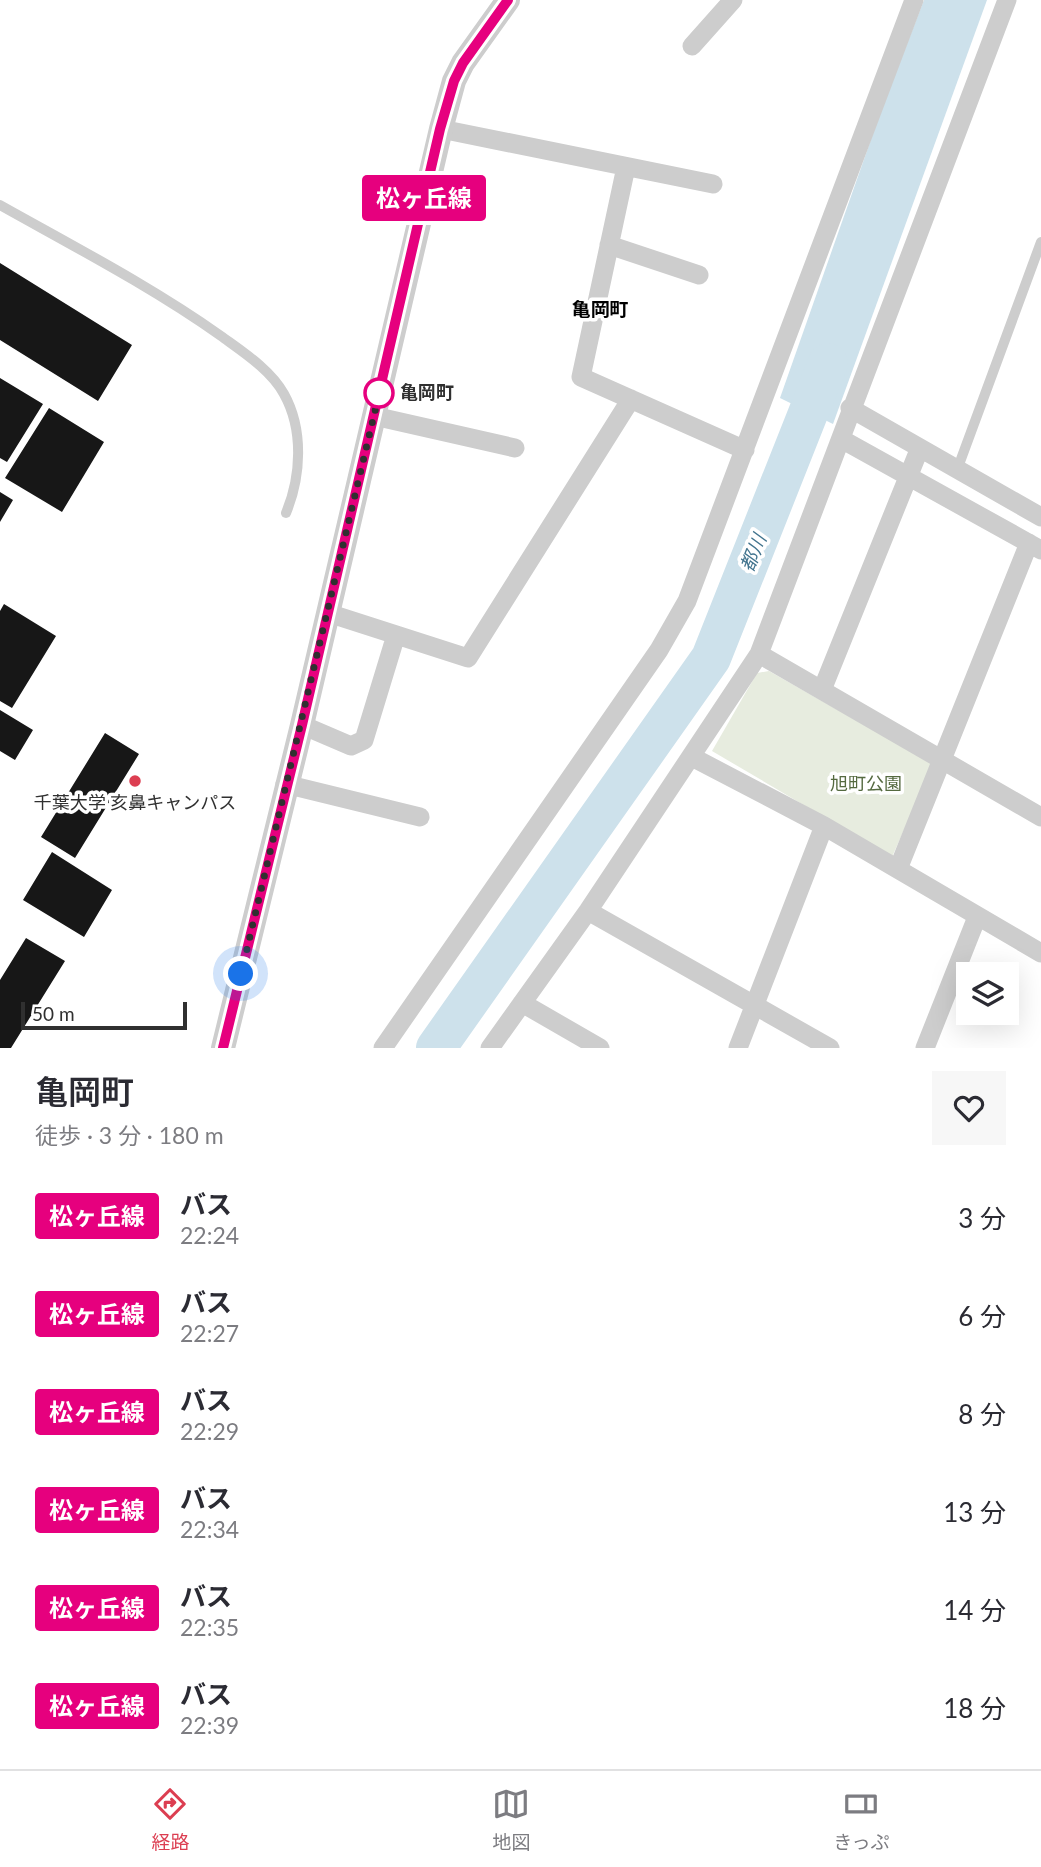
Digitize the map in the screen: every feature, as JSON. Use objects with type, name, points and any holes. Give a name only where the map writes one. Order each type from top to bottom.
[{"type":"street","points":[[223,1048],[285,784],[302,725],[440,129],[454,81],[463,63],[508,0]]},
{"type":"street","points":[[692,46],[733,0]]},
{"type":"street","points":[[383,1048],[659,650],[687,601],[914,0]]},
{"type":"street","points":[[490,1048],[588,911],[759,654],[842,440],[850,408],[1007,0]]},
{"type":"street","points":[[440,129],[713,184]]},
{"type":"street","points":[[625,167],[581,377],[745,450]]},
{"type":"street","points":[[609,245],[699,275]]},
{"type":"street","points":[[328,613],[468,658],[631,399]]},
{"type":"street","points":[[850,408],[919,450],[1041,517]]},
{"type":"street","points":[[374,416],[515,448]]},
{"type":"street","points":[[842,440],[1035,547],[942,759],[898,869]]},
{"type":"street","points":[[822,690],[919,450]]},
{"type":"street","points":[[302,725],[351,746],[364,740],[396,635]]},
{"type":"street","points":[[759,654],[1041,817]]},
{"type":"street","points":[[692,757],[824,826],[1041,953]]},
{"type":"street","points":[[285,784],[420,817]]},
{"type":"street","points":[[738,1048],[824,826]]},
{"type":"street","points":[[588,911],[830,1048]]},
{"type":"street","points":[[925,1048],[977,917]]},
{"type":"street","points":[[522,1003],[600,1048]]},
{"type":"lane","points":[[0,205],[181,308],[251,357],[284,393],[297,428],[296,487],[286,513]]},
{"type":"lane","points":[[957,470],[1041,242]]},
{"type":"green space","name":"旭町公園","points":[[769,671],[933,764],[892,857],[712,751],[757,673]]},
{"type":"water","points":[[924,0],[987,0],[833,424],[780,398],[881,111]]},
{"type":"building","points":[[0,263],[132,345],[98,401],[0,340]]},
{"type":"building","points":[[0,378],[43,404],[7,462],[0,458]]},
{"type":"building","points":[[49,408],[104,442],[62,512],[5,478]]},
{"type":"building","points":[[0,492],[13,500],[0,522]]},
{"type":"building","points":[[4,604],[56,636],[12,708],[0,701],[0,611]]},
{"type":"building","points":[[0,710],[33,730],[15,760],[0,751]]},
{"type":"building","points":[[105,733],[139,754],[75,858],[41,837]]},
{"type":"building","points":[[52,852],[112,890],[84,937],[23,900]]},
{"type":"building","points":[[26,938],[65,961],[11,1048],[0,1048],[0,980]]},
{"type":"waterway","name":"都川","points":[[436,1048],[711,658],[828,363]]},
{"type":"bus line","name":"松ヶ丘線","points":[[223,1048],[285,784],[302,725],[440,129],[454,81],[463,63],[508,0]]},
{"type":"place","name":"亀岡町","points":[[379,393]]},
{"type":"place","name":"千葉大学 亥鼻キャンパス","points":[[135,781]]},
{"type":"district","name":"亀岡町","points":[[600,309]]},
{"type":"route","points":[[241,974],[380,390],[379,393]]}]
